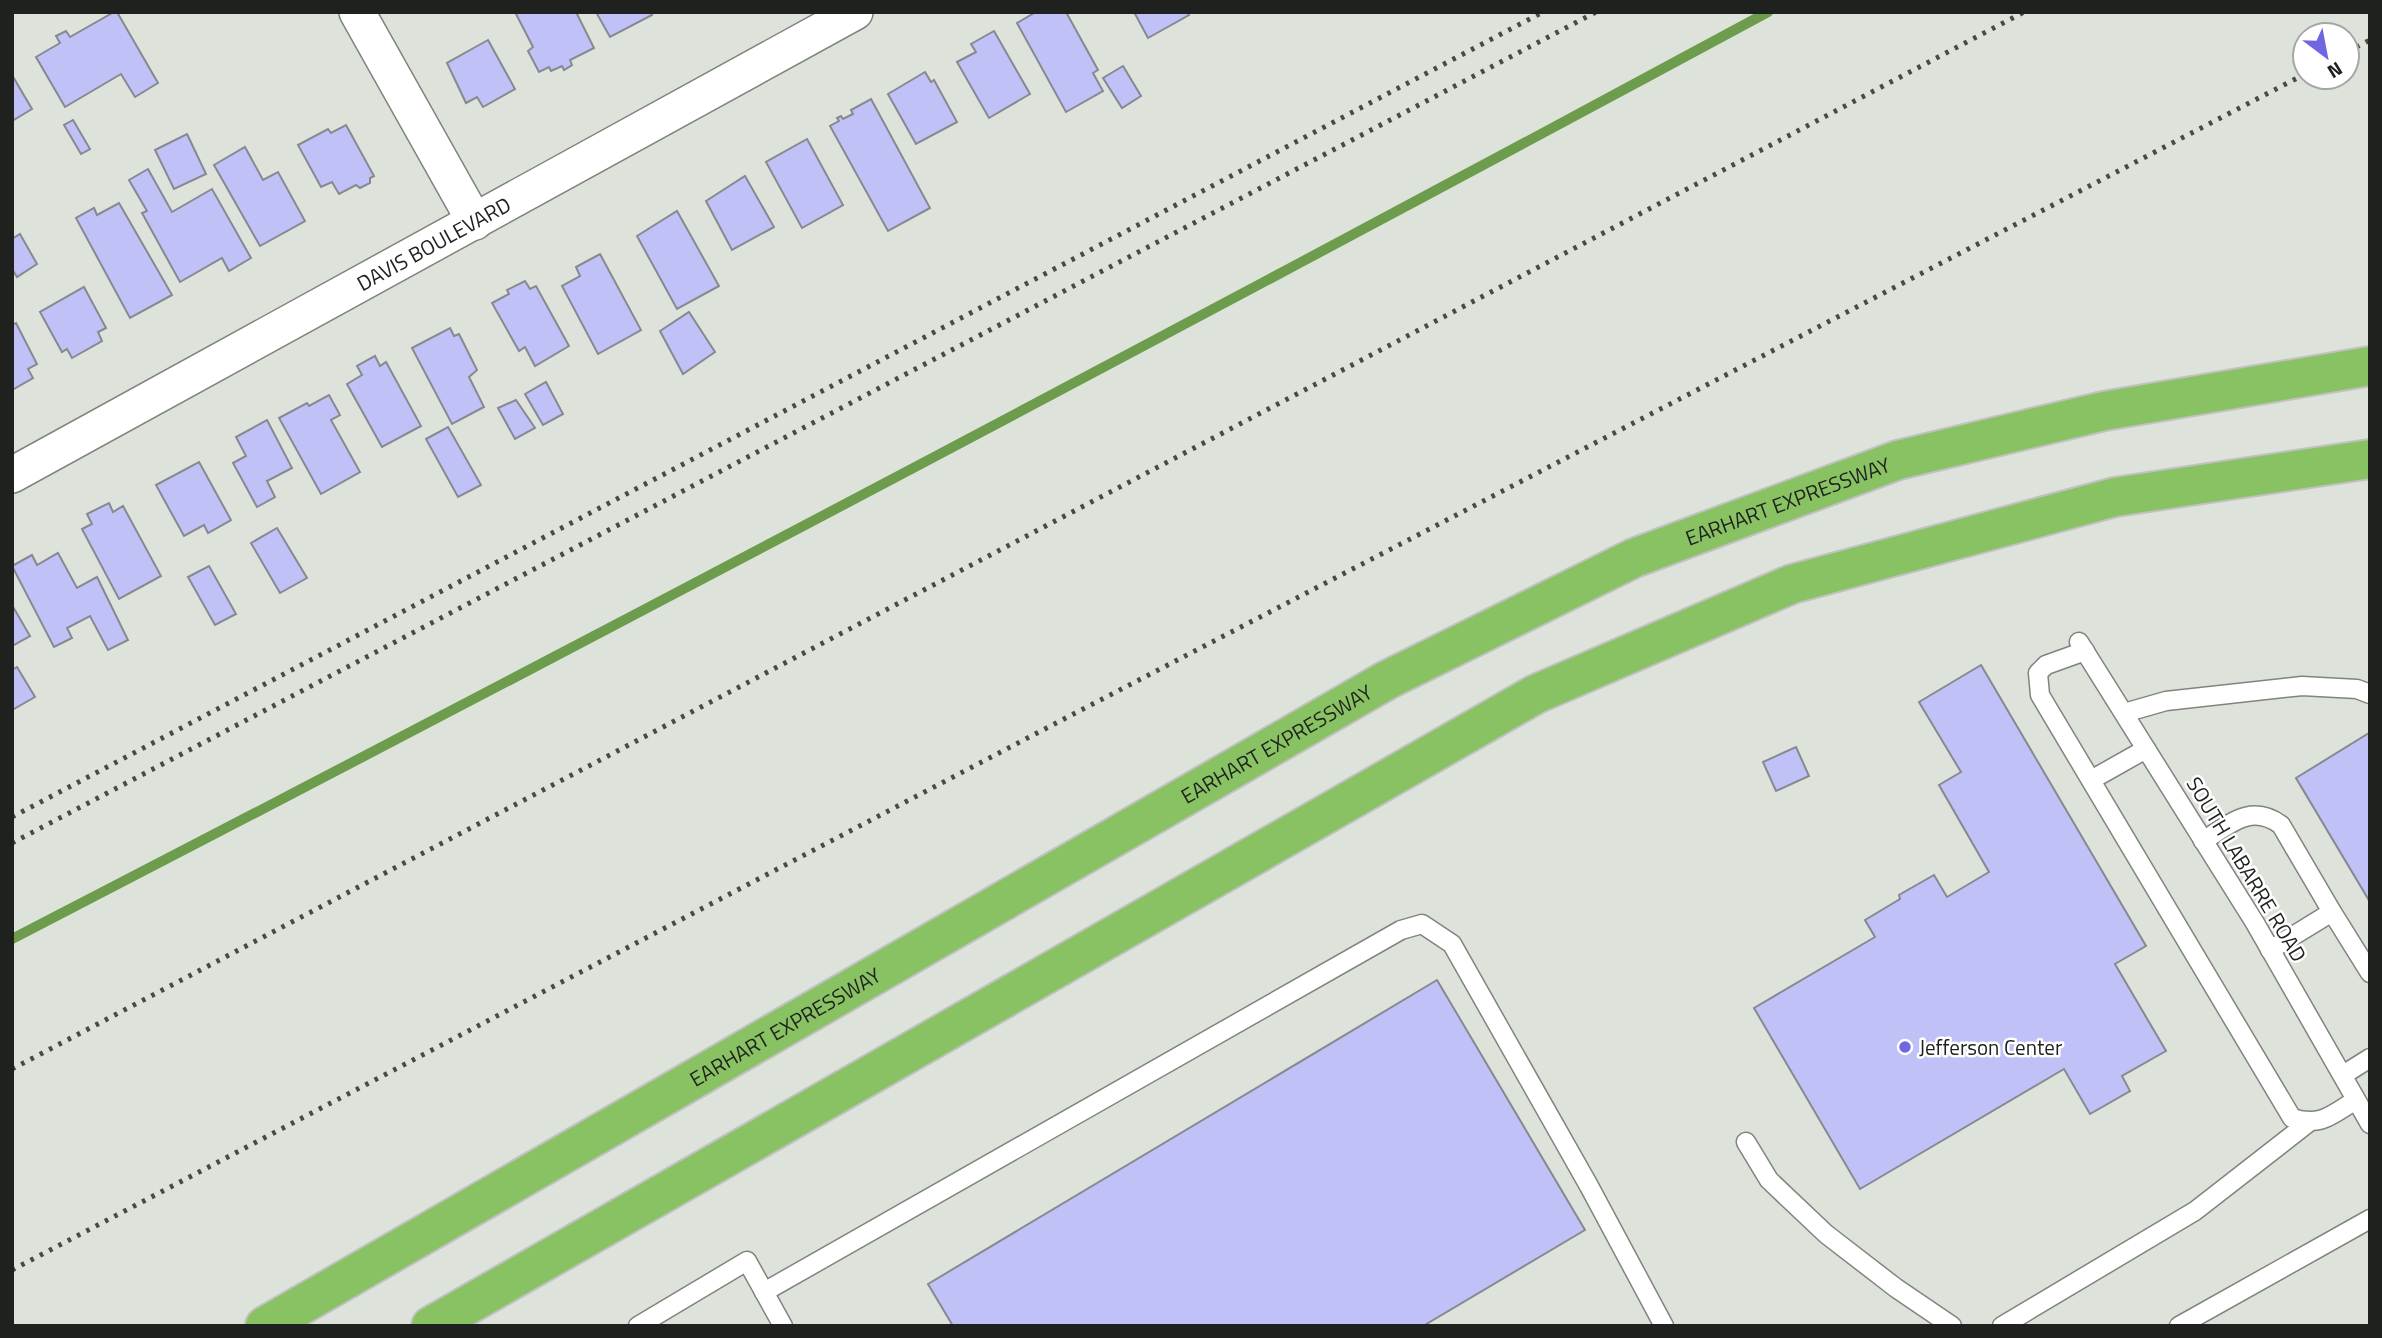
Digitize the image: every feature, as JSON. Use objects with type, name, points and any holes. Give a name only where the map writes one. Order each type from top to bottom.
[{"type":"highway","name":"EARHART EXPRESSWAY","points":[[265,1326],[1387,680],[1634,558],[1898,460],[2104,411],[2370,366]]},
{"type":"highway","points":[[431,1326],[1536,694],[1792,584],[2115,497],[2370,459]]},
{"type":"street","points":[[357,12],[475,222]]},
{"type":"street","name":"DAVIS BOULEVARD","points":[[12,475],[855,12]]},
{"type":"lane","name":"SOUTH LABARRE ROAD","points":[[2091,780],[2040,695],[2038,673],[2046,665],[2082,646],[2270,950],[2370,1124]]},
{"type":"lane","points":[[2124,713],[2166,701],[2302,686],[2357,689],[2370,694]]},
{"type":"lane","points":[[2146,749],[2091,780],[2292,1118],[2308,1123]]},
{"type":"lane","points":[[2203,841],[2237,820],[2258,813],[2281,825],[2370,973]]},
{"type":"lane","points":[[2270,950],[2332,912]]},
{"type":"lane","points":[[764,1292],[1401,930],[1422,924],[1452,944],[1589,1186],[1664,1326]]},
{"type":"lane","points":[[2343,1075],[2370,1058]]},
{"type":"lane","points":[[2002,1326],[2195,1211],[2308,1123],[2322,1120],[2356,1100]]},
{"type":"lane","points":[[1746,1142],[1769,1180],[1826,1234],[1896,1288],[1952,1326]]},
{"type":"lane","points":[[2179,1326],[2370,1219]]},
{"type":"lane","points":[[638,1326],[747,1261],[783,1326]]},
{"type":"building","points":[[117,12],[158,83],[135,97],[121,74],[65,107],[36,57],[60,43],[56,36],[66,31],[70,37]]},
{"type":"building","points":[[515,12],[576,12],[594,48],[570,60],[572,65],[564,70],[562,66],[551,71],[549,67],[539,72],[528,51],[533,47]]},
{"type":"building","points":[[596,12],[651,12],[652,15],[610,37]]},
{"type":"building","points":[[1036,12],[1066,12],[1098,70],[1093,73],[1103,91],[1066,112],[1017,23]]},
{"type":"building","points":[[1134,12],[1188,12],[1189,15],[1148,38]]},
{"type":"building","points":[[994,31],[1030,94],[989,118],[957,62],[976,52],[971,44]]},
{"type":"building","points":[[488,40],[515,89],[483,107],[477,97],[466,103],[447,63]]},
{"type":"building","points":[[1123,66],[1141,96],[1122,108],[1103,78]]},
{"type":"building","points":[[925,72],[931,82],[934,80],[957,122],[916,144],[888,94]]},
{"type":"building","points":[[12,75],[32,109],[12,121]]},
{"type":"building","points":[[871,99],[930,208],[888,231],[830,126],[839,121],[837,118],[841,116],[843,119],[853,114],[851,110]]},
{"type":"building","points":[[73,120],[90,149],[81,154],[64,125]]},
{"type":"building","points":[[346,125],[374,176],[370,178],[370,183],[360,188],[356,185],[339,194],[332,182],[321,187],[298,145],[328,129],[331,133]]},
{"type":"building","points":[[187,134],[206,174],[174,189],[155,150]]},
{"type":"building","points":[[807,139],[843,205],[802,228],[766,162]]},
{"type":"building","points":[[245,147],[263,180],[278,172],[305,221],[260,246],[214,165]]},
{"type":"building","points":[[148,169],[172,212],[212,189],[251,258],[229,271],[222,258],[180,282],[142,213],[147,211],[129,180]]},
{"type":"building","points":[[745,176],[774,227],[732,250],[706,201]]},
{"type":"building","points":[[119,203],[172,295],[130,318],[76,218],[94,208],[97,215]]},
{"type":"building","points":[[677,211],[719,286],[677,309],[637,236]]},
{"type":"building","points":[[20,234],[37,264],[17,277],[12,269],[12,239]]},
{"type":"building","points":[[600,254],[641,330],[598,354],[562,286],[580,276],[576,267]]},
{"type":"building","points":[[525,281],[530,289],[536,286],[569,346],[535,366],[525,347],[519,351],[492,303],[509,294],[507,290]]},
{"type":"building","points":[[84,287],[106,328],[98,332],[102,341],[72,358],[67,349],[62,352],[40,312]]},
{"type":"building","points":[[689,312],[715,352],[683,374],[660,331]]},
{"type":"building","points":[[16,323],[37,364],[28,369],[33,378],[12,390],[12,325]]},
{"type":"building","points":[[450,328],[454,336],[459,334],[477,370],[469,377],[484,407],[452,424],[412,348]]},
{"type":"building","points":[[375,356],[380,366],[386,362],[421,426],[382,447],[347,384],[362,375],[357,366]]},
{"type":"building","points":[[546,382],[563,414],[543,425],[525,394]]},
{"type":"building","points":[[329,395],[340,415],[331,420],[360,472],[321,494],[279,418]]},
{"type":"building","points":[[516,400],[535,428],[515,439],[498,408]]},
{"type":"building","points":[[267,420],[292,468],[267,481],[275,497],[257,507],[233,463],[246,456],[236,437]]},
{"type":"building","points":[[448,427],[481,485],[458,497],[426,439]]},
{"type":"building","points":[[199,462],[231,520],[208,533],[204,525],[184,536],[156,485]]},
{"type":"building","points":[[109,503],[113,512],[123,506],[161,576],[119,599],[82,529],[92,524],[87,514]]},
{"type":"building","points":[[277,528],[307,578],[280,593],[251,543]]},
{"type":"building","points":[[58,553],[77,588],[97,577],[128,640],[108,650],[90,616],[67,628],[72,638],[54,647],[12,566],[32,555],[37,565]]},
{"type":"building","points":[[209,566],[236,614],[215,625],[188,577]]},
{"type":"building","points":[[12,605],[30,636],[12,646]]},
{"type":"building","points":[[1981,665],[2146,946],[2115,964],[2166,1051],[2122,1076],[2130,1091],[2090,1114],[2064,1069],[1860,1189],[1754,1008],[1875,937],[1865,920],[1900,899],[1899,895],[1934,875],[1947,897],[1989,872],[1939,785],[1961,772],[1919,702]]},
{"type":"building","points":[[17,667],[35,697],[12,710],[12,670]]},
{"type":"building","points":[[2370,734],[2370,902],[2296,778]]},
{"type":"building","points":[[1796,747],[1809,776],[1776,791],[1763,762]]},
{"type":"building","points":[[1437,980],[1585,1230],[1423,1326],[953,1326],[928,1284]]},
{"type":"waterway","points":[[12,939],[892,479],[1768,12]]},
{"type":"railway","points":[[12,817],[1543,12]]},
{"type":"railway","points":[[12,843],[1596,12]]},
{"type":"railway","points":[[12,1069],[2024,12]]},
{"type":"railway","points":[[2361,45],[2370,40]]},
{"type":"railway","points":[[12,1270],[2291,81]]},
{"type":"place","name":"Jefferson Center","points":[[1905,1047]]}]
